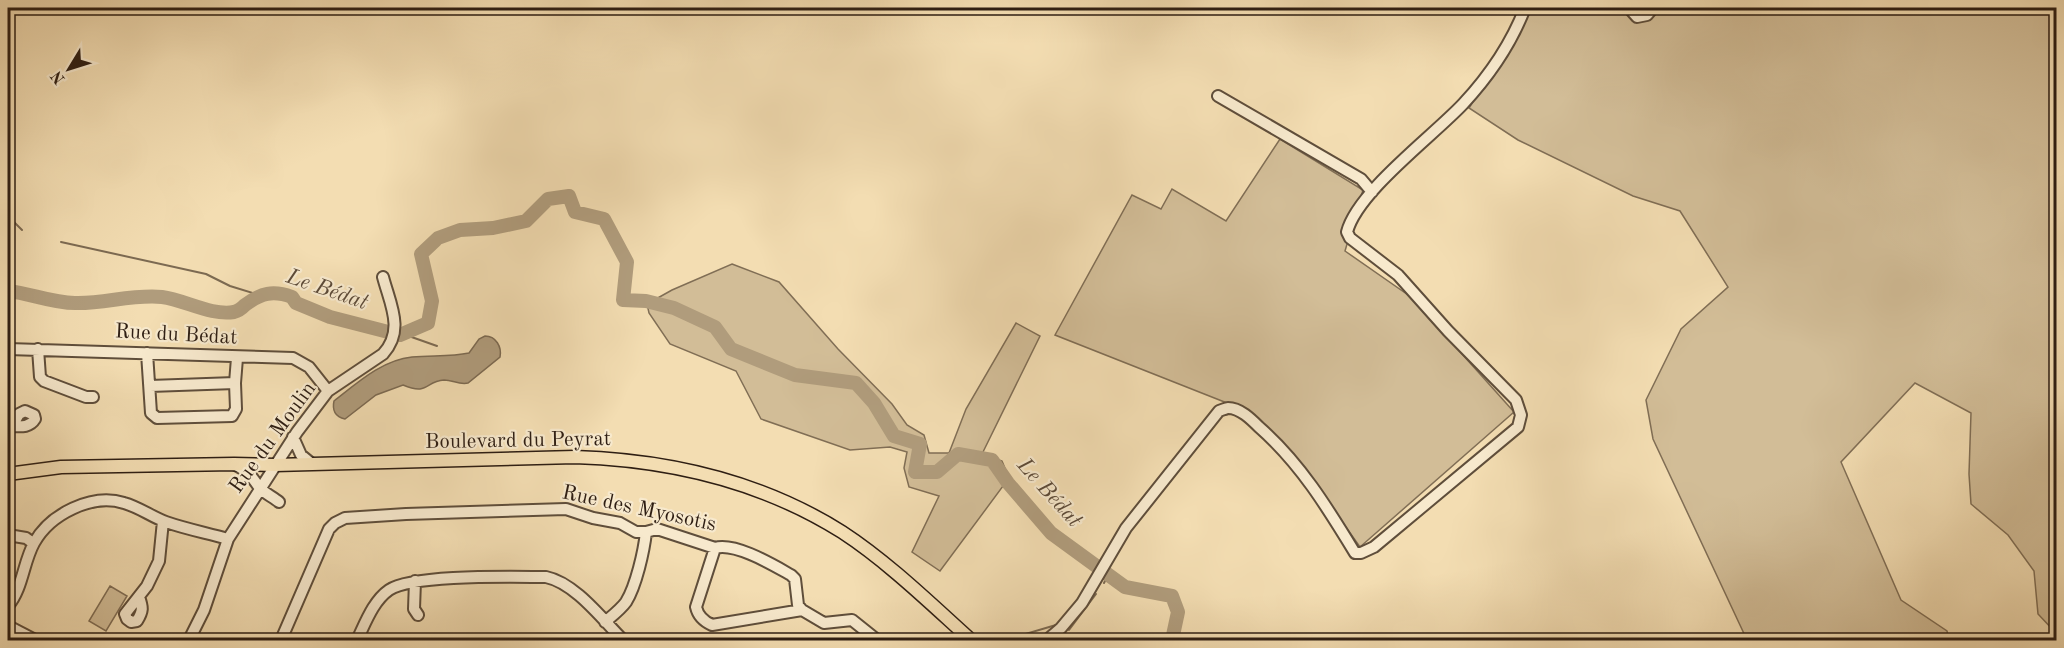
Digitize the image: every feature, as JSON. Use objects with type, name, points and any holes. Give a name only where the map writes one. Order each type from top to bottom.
[{"type":"main road","name":"Boulevard du Peyrat","points":[[9,474],[61,467],[620,458],[704,473],[773,496],[812,515],[843,533],[876,557],[967,638]]},
{"type":"street","points":[[1047,640],[1061,628],[1082,603],[1100,576],[1126,528],[1219,411],[1227,408],[1239,411],[1285,450],[1326,504],[1355,553],[1361,554],[1374,547],[1518,427],[1521,415],[1516,400],[1448,331],[1398,275],[1350,238],[1347,232],[1358,208],[1372,192],[1463,104],[1491,71],[1506,50],[1525,8]]},
{"type":"street","points":[[1629,8],[1637,17],[1647,15],[1653,8]]},
{"type":"street","points":[[1218,96],[1361,179],[1372,192]]},
{"type":"street","name":"Rue du Moulin","points":[[189,640],[204,610],[228,539],[293,437],[328,391],[383,354],[390,346],[396,327],[383,278]]},
{"type":"street","name":"Rue du Bédat","points":[[8,349],[294,358],[302,361],[320,379],[328,391]]},
{"type":"street","points":[[38,349],[40,377],[44,381],[86,397],[93,397]]},
{"type":"street","points":[[147,353],[151,413],[157,418],[232,416],[235,413],[237,358]]},
{"type":"street","points":[[150,386],[235,383]]},
{"type":"street","points":[[293,437],[301,455],[312,464]]},
{"type":"street","points":[[234,464],[246,470],[255,478],[260,488],[279,502]]},
{"type":"street","points":[[8,606],[19,586],[33,543],[43,530],[55,519],[90,502],[106,500],[123,502],[152,514],[162,521],[228,539]]},
{"type":"street","name":"Rue des Myosotis","points":[[281,640],[329,529],[345,518],[406,514],[566,509],[592,518],[620,523],[636,532],[657,529],[715,548],[723,546],[755,556],[791,575],[795,579],[798,605],[802,610]]},
{"type":"street","points":[[139,597],[159,561],[162,521]]},
{"type":"street","points":[[605,622],[625,603],[644,550],[646,532]]},
{"type":"street","points":[[8,535],[26,538],[33,543]]},
{"type":"street","points":[[715,548],[696,607],[698,615],[706,622],[712,624],[802,610],[825,623],[852,620],[877,640]]},
{"type":"street","points":[[357,640],[381,597],[394,587],[414,581],[546,577],[556,579],[567,586],[622,640]]},
{"type":"street","points":[[414,581],[414,609],[418,615]]},
{"type":"street","points":[[8,626],[35,640]]},
{"type":"shaded area","points":[[1522,8],[2056,8],[2056,633],[2038,614],[2034,571],[2008,535],[1971,504],[1969,474],[1971,413],[1915,383],[1841,462],[1901,600],[1947,631],[1949,640],[1747,640],[1653,439],[1646,400],[1681,329],[1728,287],[1680,211],[1633,196],[1518,140],[1469,108],[1506,50]]},
{"type":"shaded area","points":[[1280,139],[1363,190],[1345,251],[1411,297],[1514,412],[1360,547],[1297,458],[1261,424],[1227,403],[1055,335],[1132,195],[1161,209],[1172,189],[1226,221]]},
{"type":"shaded area","points":[[732,264],[779,282],[838,349],[892,404],[907,425],[924,435],[929,453],[949,453],[966,409],[1016,323],[1040,336],[982,454],[1002,461],[1009,478],[940,571],[912,552],[939,496],[909,487],[904,468],[907,452],[890,447],[850,450],[761,419],[736,371],[670,344],[649,313],[647,304],[672,290]]},
{"type":"shaded area","points":[[489,336],[497,343],[500,357],[468,383],[444,380],[422,389],[403,385],[376,395],[345,419],[335,413],[334,401],[380,367],[412,357],[469,353],[479,339]]},
{"type":"shaded area","points":[[110,586],[127,596],[106,631],[89,621]]},
{"type":"waterway","name":"Le Bédat","points":[[8,291],[75,303],[162,297],[225,313],[237,311],[262,295],[273,293],[292,297],[296,303],[330,317],[400,335],[428,323],[432,301],[421,254],[438,238],[460,230],[493,228],[526,221],[548,199],[569,196],[575,212],[604,219],[627,262],[623,300],[646,301],[674,308],[715,327],[731,349],[795,375],[856,383],[874,403],[894,436],[920,444],[915,472],[937,472],[958,454],[992,460],[1008,483],[1051,533],[1125,587],[1172,596],[1178,612],[1172,640]]},
{"type":"waterway","points":[[8,216],[22,230]]},
{"type":"waterway","points":[[61,242],[206,274],[230,286],[259,295]]},
{"type":"waterway","points":[[403,334],[437,346]]},
{"type":"waterway","name":"Le Bédat","points":[[1103,574],[1107,577],[1104,583]]},
{"type":"waterway","points":[[1069,630],[1096,594]]},
{"type":"waterway","points":[[1005,640],[1056,625]]}]
